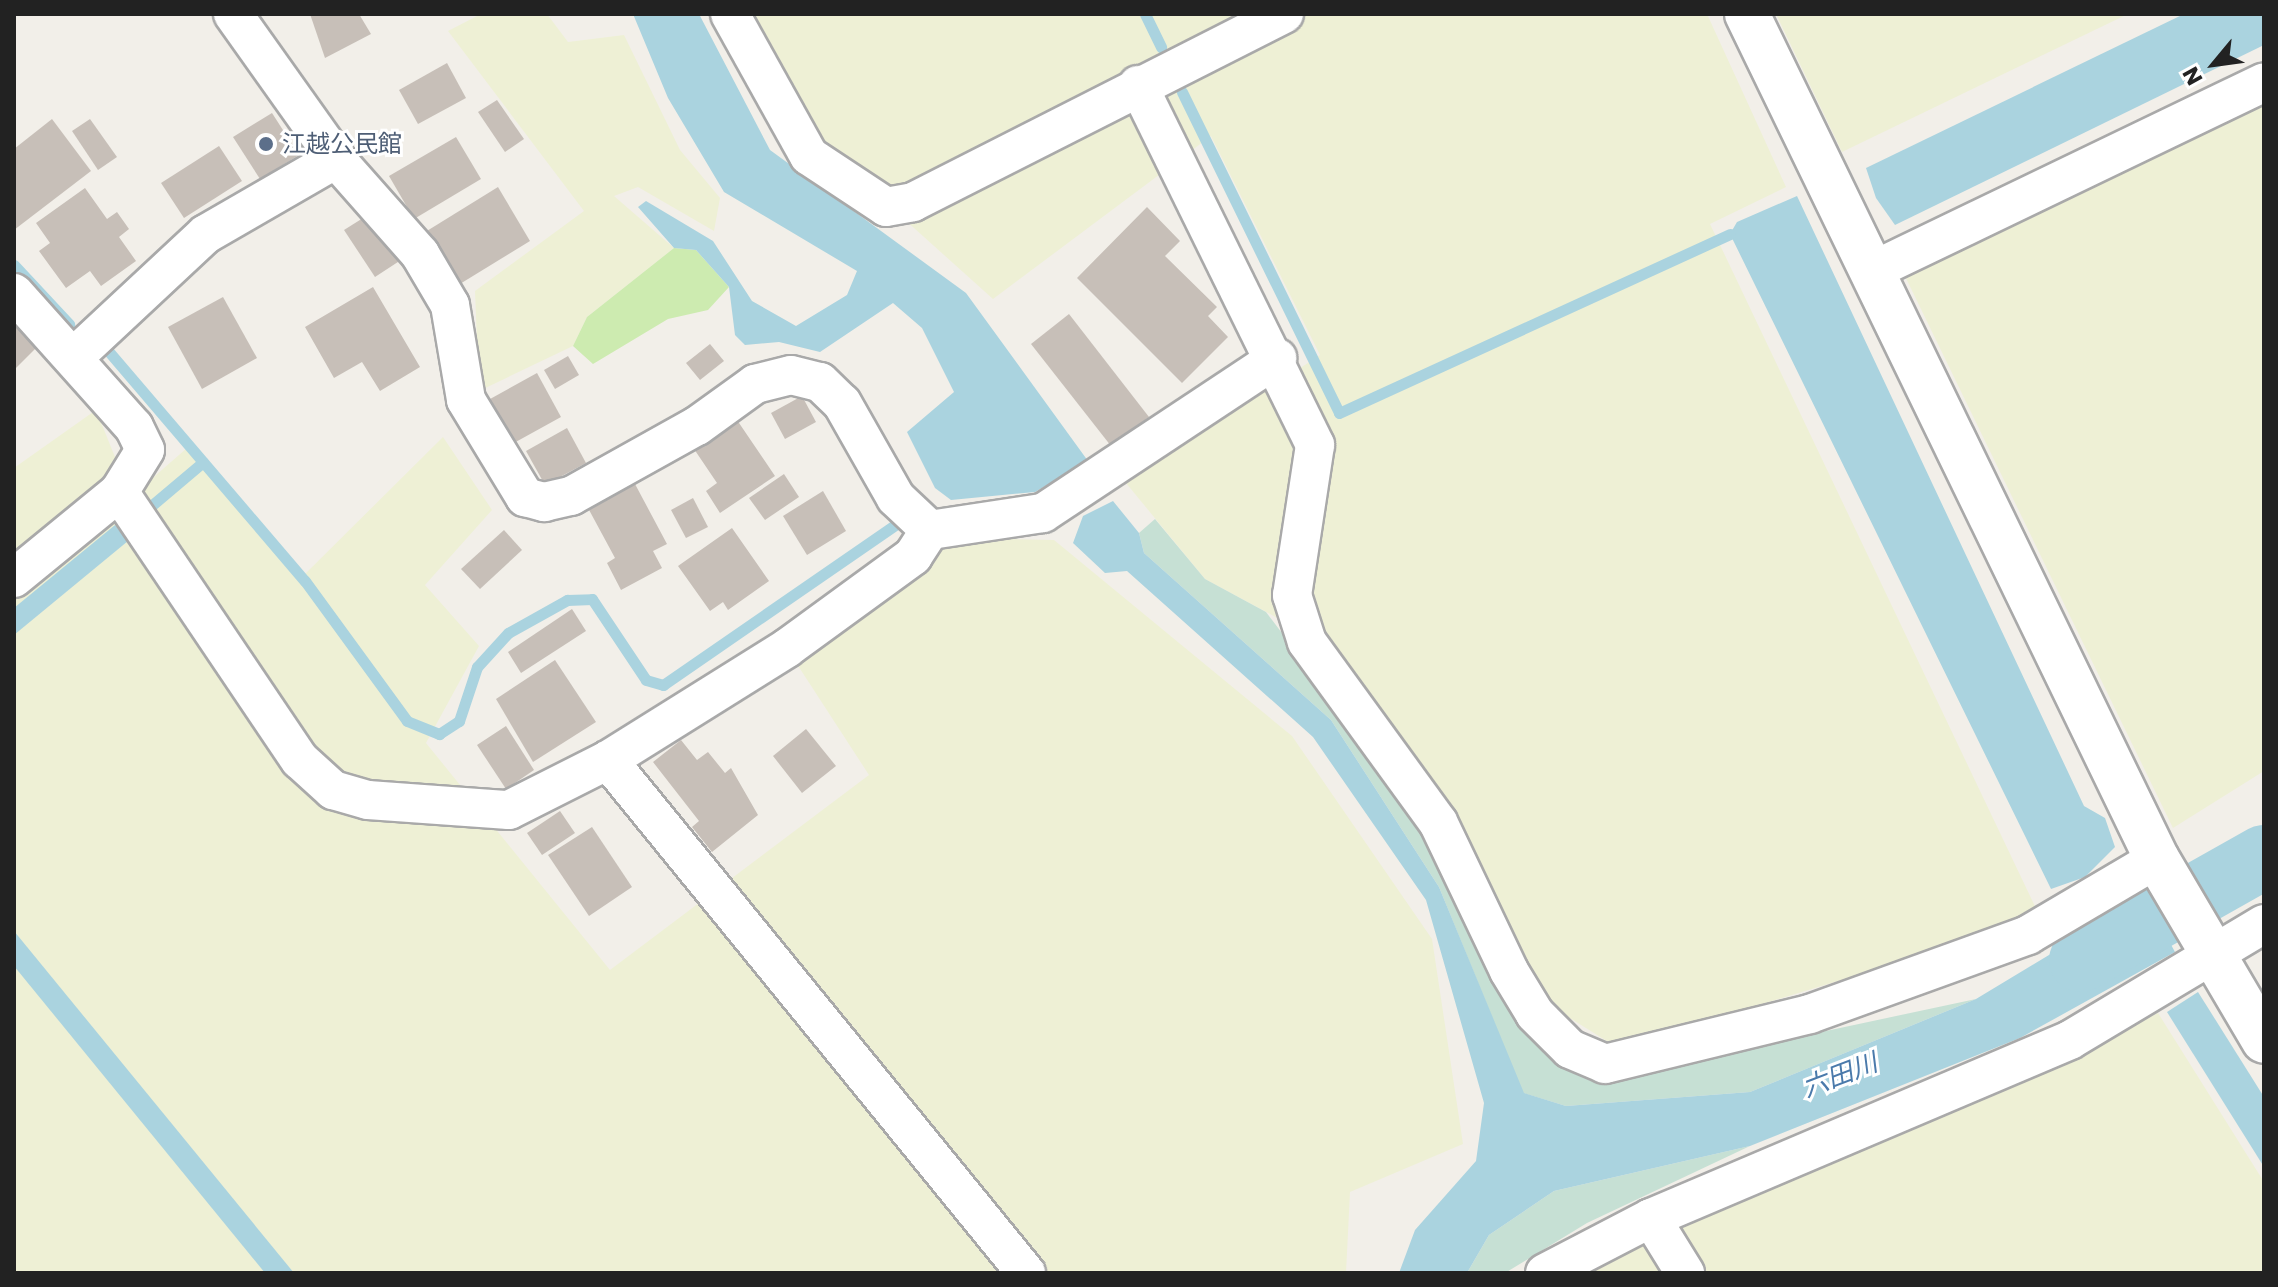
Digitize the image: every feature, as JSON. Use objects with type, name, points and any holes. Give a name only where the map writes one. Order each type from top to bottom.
[{"type":"street","points":[[233,14],[336,159],[420,254],[450,305],[466,400],[525,497],[544,502],[571,496],[697,426],[755,384],[791,375],[820,382],[842,403],[896,498],[930,530]]},
{"type":"street","points":[[730,14],[809,156],[886,207],[913,202],[1138,85],[1284,14]]},
{"type":"street","points":[[1747,14],[2157,859],[2213,960],[2264,1041]]},
{"type":"street","points":[[1872,271],[2264,82]]},
{"type":"street","points":[[1138,85],[1277,358],[1315,445],[1292,595],[1307,642],[1438,822],[1529,1004],[1570,1049],[1605,1064],[1810,1014],[2028,935],[2157,859]]},
{"type":"street","points":[[75,356],[206,234],[336,159]]},
{"type":"street","points":[[14,293],[75,356],[145,450],[119,492],[14,578]]},
{"type":"street","points":[[119,492],[300,760],[333,790],[368,800],[509,810],[608,760],[787,648],[913,556],[930,530],[1043,513],[1277,358]]},
{"type":"street","points":[[608,760],[1026,1273]]},
{"type":"street","points":[[1545,1273],[1651,1218],[2070,1040],[2213,960],[2264,924]]},
{"type":"street","points":[[1651,1218],[1685,1273]]},
{"type":"green space","points":[[481,14],[547,14],[568,42],[624,35],[680,150],[720,198],[714,231],[638,187],[614,196],[674,248],[587,317],[573,346],[479,391],[475,291],[584,211],[448,31]]},
{"type":"green space","points":[[751,14],[1707,14],[1786,187],[1710,224],[2041,919],[1618,1048],[1549,1005],[1445,805],[1335,649],[1205,579],[1126,483],[1320,355],[1211,136],[993,299],[815,139]]},
{"type":"green space","points":[[1776,14],[2128,14],[1842,152]]},
{"type":"green space","points":[[2264,96],[2264,771],[2173,828],[1902,270]]},
{"type":"green space","points":[[674,248],[696,250],[729,287],[708,310],[668,319],[593,364],[573,346],[587,317]]},
{"type":"green space","points":[[96,410],[119,467],[14,553],[14,468]]},
{"type":"green space","points":[[443,437],[492,510],[425,585],[479,646],[426,743],[610,970],[869,775],[793,658],[957,538],[1054,540],[1292,736],[1432,939],[1463,1144],[1350,1192],[1346,1273],[14,1273],[14,599],[187,448],[298,581]]},
{"type":"green space","points":[[1155,519],[1205,579],[1266,612],[1424,820],[1525,1028],[1591,1081],[1976,999],[1750,1092],[1566,1106],[1523,1093],[1439,887],[1331,720],[1144,553],[1139,533]]},
{"type":"green space","points":[[2158,1013],[2264,1182],[2264,1273],[1570,1273],[2071,1058]]},
{"type":"green space","points":[[1750,1146],[1587,1223],[1505,1273],[1467,1273],[1489,1235],[1554,1191]]},
{"type":"water","points":[[633,14],[699,14],[770,150],[966,293],[1088,461],[1035,492],[951,500],[935,488],[907,432],[954,392],[922,328],[893,303],[820,352],[779,342],[745,345],[735,335],[729,287],[696,250],[674,248],[638,207],[646,201],[713,241],[752,301],[796,326],[847,295],[857,271],[724,192],[668,98]]},
{"type":"water","points":[[2184,14],[2264,14],[2264,45],[1895,225],[1876,198],[1866,168]]},
{"type":"water","points":[[1797,196],[2084,806],[2105,818],[2115,847],[2085,877],[2051,889],[1730,234],[1737,222]]},
{"type":"water","points":[[1113,501],[1139,533],[1144,553],[1331,720],[1439,887],[1524,1093],[1566,1106],[1750,1092],[1976,999],[2145,897],[2175,952],[2020,1038],[1750,1146],[1554,1191],[1489,1235],[1467,1273],[1399,1273],[1415,1230],[1476,1161],[1484,1103],[1426,900],[1313,737],[1127,571],[1105,573],[1073,543],[1083,516]]},
{"type":"water","points":[[115,525],[128,541],[14,635],[14,608]]},
{"type":"water","points":[[14,931],[294,1273],[265,1273],[14,966]]},
{"type":"water","points":[[2198,992],[2264,1097],[2264,1167],[2167,1012]]},
{"type":"building","points":[[310,14],[359,14],[371,34],[325,58]]},
{"type":"building","points":[[447,63],[466,98],[418,124],[399,90]]},
{"type":"building","points":[[497,100],[524,139],[505,152],[478,112]]},
{"type":"building","points":[[272,113],[299,155],[260,179],[233,137]]},
{"type":"building","points":[[52,119],[91,171],[14,230],[14,149]]},
{"type":"building","points":[[90,119],[117,157],[98,170],[72,131]]},
{"type":"building","points":[[456,137],[481,179],[414,219],[389,176]]},
{"type":"building","points":[[219,146],[242,181],[184,218],[161,183]]},
{"type":"building","points":[[498,187],[530,241],[455,287],[422,234]]},
{"type":"building","points":[[85,188],[107,219],[117,212],[129,229],[119,237],[136,261],[101,286],[90,271],[66,288],[39,251],[50,243],[36,223]]},
{"type":"building","points":[[1147,207],[1180,241],[1165,256],[1217,307],[1208,316],[1228,337],[1182,383],[1077,278]]},
{"type":"building","points":[[371,213],[401,260],[375,277],[344,230]]},
{"type":"building","points":[[373,287],[420,367],[380,391],[362,362],[334,378],[305,327]]},
{"type":"building","points":[[223,297],[257,358],[202,389],[168,327]]},
{"type":"building","points":[[1069,314],[1149,417],[1111,446],[1031,344]]},
{"type":"building","points":[[14,325],[36,348],[16,368],[14,366]]},
{"type":"building","points":[[710,344],[724,361],[700,380],[686,363]]},
{"type":"building","points":[[568,356],[579,375],[555,389],[544,370]]},
{"type":"building","points":[[537,373],[561,417],[505,448],[481,404]]},
{"type":"building","points":[[802,396],[816,422],[785,439],[771,413]]},
{"type":"building","points":[[737,420],[775,476],[720,513],[706,491],[717,483],[694,449]]},
{"type":"building","points":[[567,428],[586,463],[545,485],[526,451]]},
{"type":"building","points":[[784,474],[799,497],[765,520],[749,498]]},
{"type":"building","points":[[635,484],[667,544],[653,551],[662,568],[621,590],[607,563],[615,558],[588,508]]},
{"type":"building","points":[[823,491],[846,531],[807,555],[783,516]]},
{"type":"building","points":[[693,498],[708,527],[686,538],[671,510]]},
{"type":"building","points":[[732,528],[769,581],[728,610],[723,602],[710,611],[678,566]]},
{"type":"building","points":[[504,530],[522,550],[480,589],[461,569]]},
{"type":"building","points":[[572,609],[586,631],[521,673],[508,652]]},
{"type":"building","points":[[555,660],[596,722],[533,762],[496,699]]},
{"type":"building","points":[[506,726],[534,770],[506,789],[477,745]]},
{"type":"building","points":[[806,729],[836,766],[802,793],[773,756]]},
{"type":"building","points":[[681,740],[697,760],[708,752],[725,773],[731,768],[758,815],[712,852],[692,827],[699,821],[653,762]]},
{"type":"building","points":[[560,811],[575,833],[542,855],[527,833]]},
{"type":"building","points":[[592,827],[632,887],[589,916],[548,855]]},
{"type":"waterway","points":[[1145,14],[1161,47]]},
{"type":"waterway","points":[[1182,92],[1339,413],[1730,234]]},
{"type":"waterway","points":[[14,265],[69,324]]},
{"type":"waterway","points":[[110,353],[305,581],[407,721],[439,734],[459,721],[477,667],[508,633],[567,600],[592,599],[646,680],[663,685],[895,525]]},
{"type":"waterway","points":[[151,506],[203,462]]},
{"type":"waterway","name":"六田川","points":[[2081,960],[2264,857]]},
{"type":"place","name":"江越公民館","points":[[266,144]]}]
